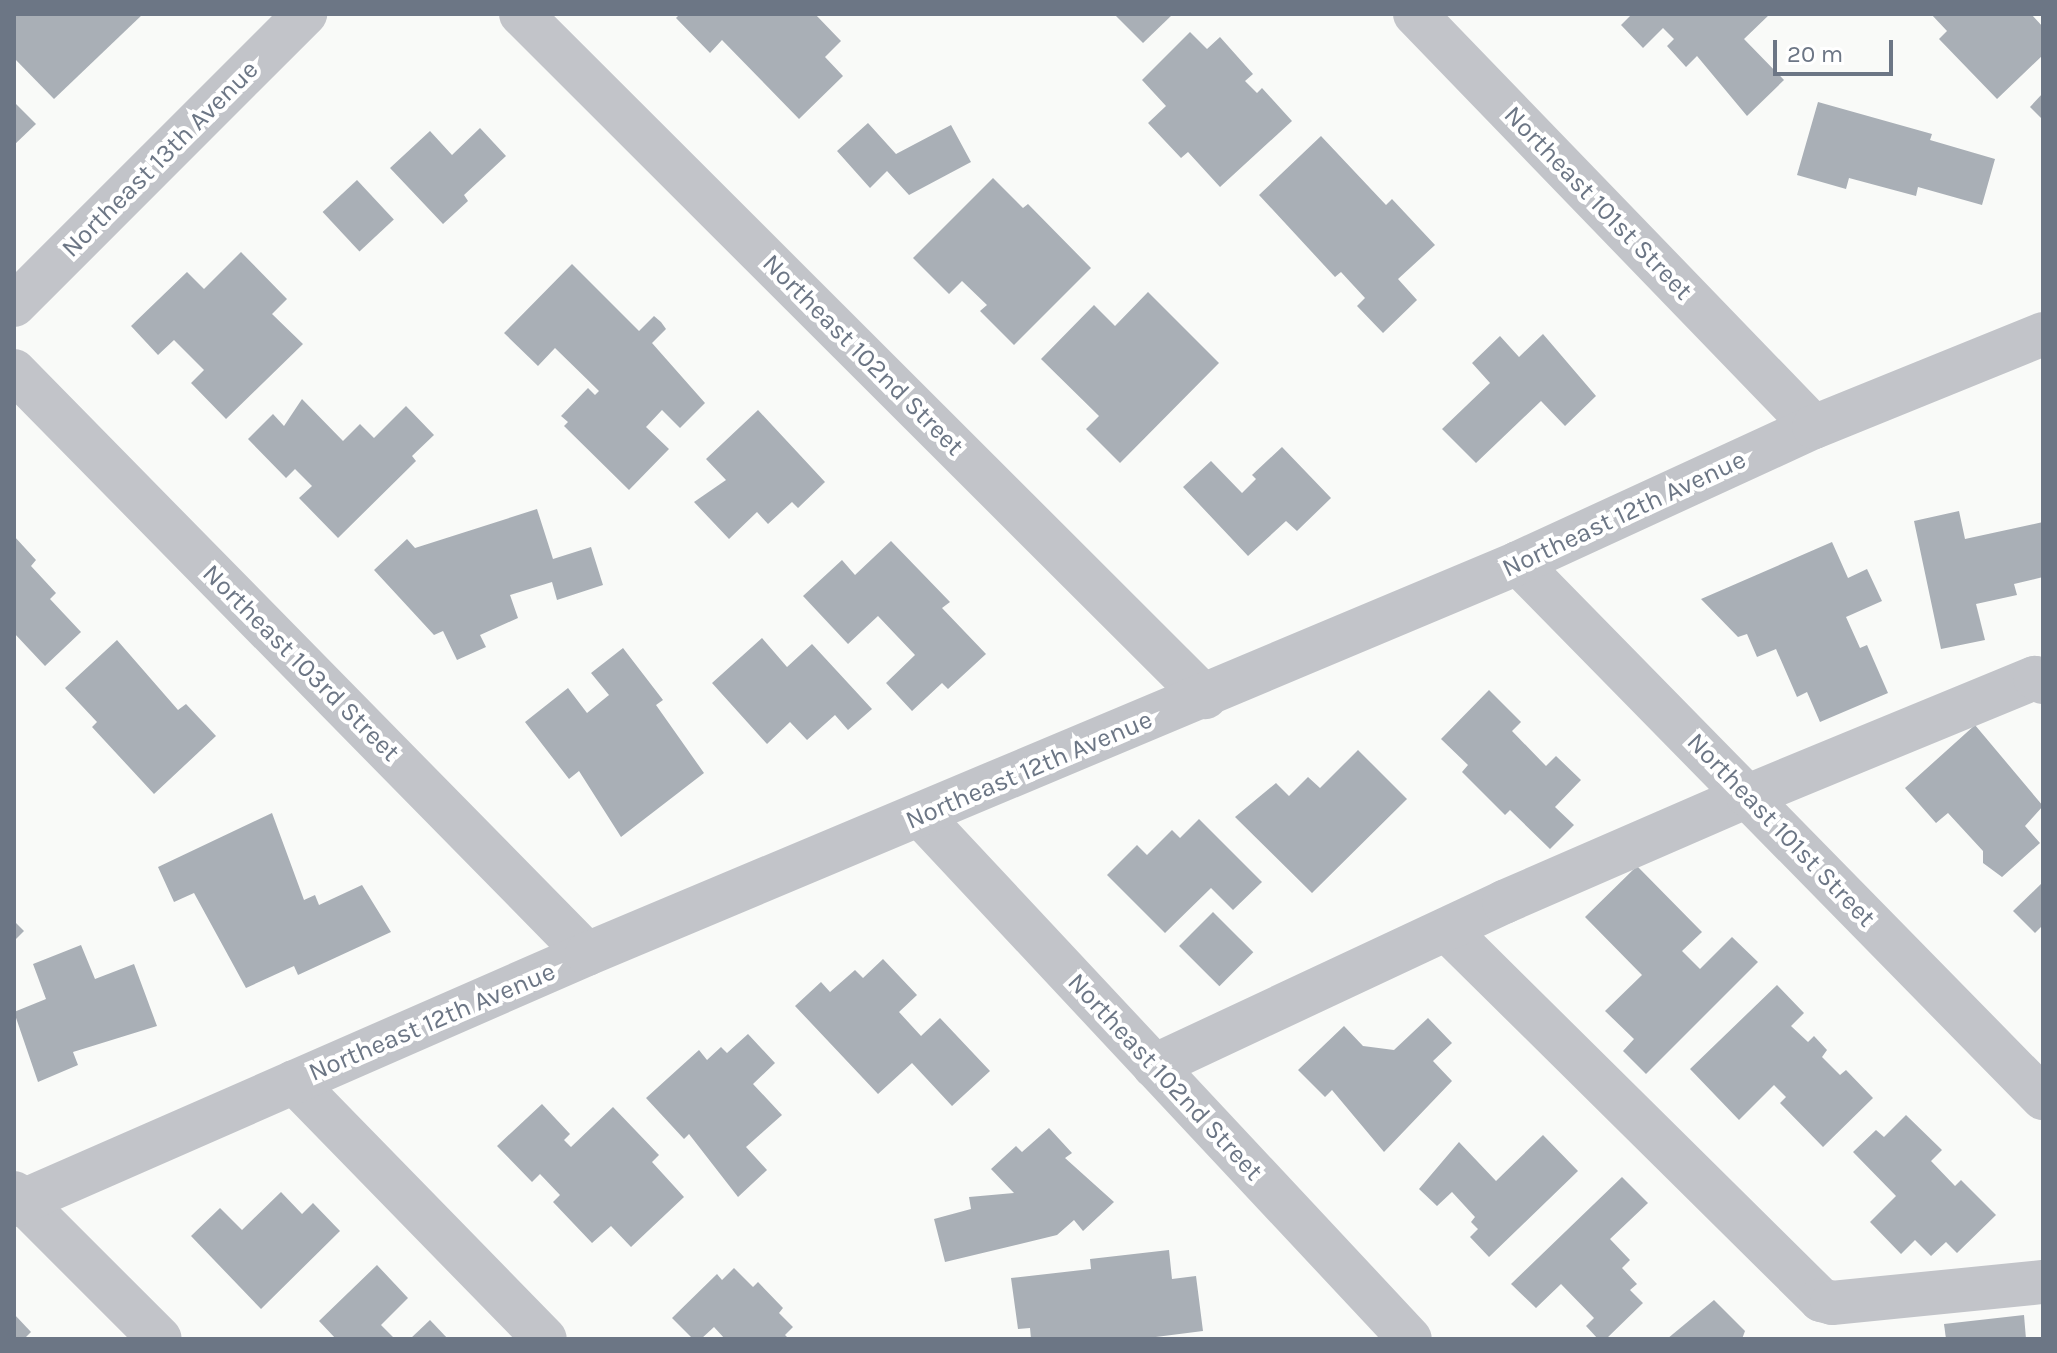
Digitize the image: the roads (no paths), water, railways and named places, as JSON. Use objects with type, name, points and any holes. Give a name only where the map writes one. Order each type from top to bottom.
[{"type":"street","name":"Northeast 13th Avenue","points":[[14,305],[305,14]]},
{"type":"street","name":"Northeast 102nd Street","points":[[521,14],[1205,697]]},
{"type":"street","name":"Northeast 101st Street","points":[[1415,14],[1814,427]]},
{"type":"street","name":"Northeast 12th Avenue","points":[[17,1200],[587,954],[1518,563],[1814,427],[2043,334]]},
{"type":"street","name":"Northeast 103rd Street","points":[[14,371],[587,954]]},
{"type":"street","name":"Northeast 101st Street","points":[[1518,563],[2043,1098]]},
{"type":"street","points":[[1154,1066],[1447,930],[1748,796],[2035,678],[2043,682]]},
{"type":"street","name":"Northeast 102nd Street","points":[[920,815],[1410,1339]]},
{"type":"street","points":[[1447,930],[1821,1300],[1832,1303],[2043,1282]]},
{"type":"street","points":[[294,1082],[545,1339]]},
{"type":"street","points":[[17,1200],[160,1339]]}]
